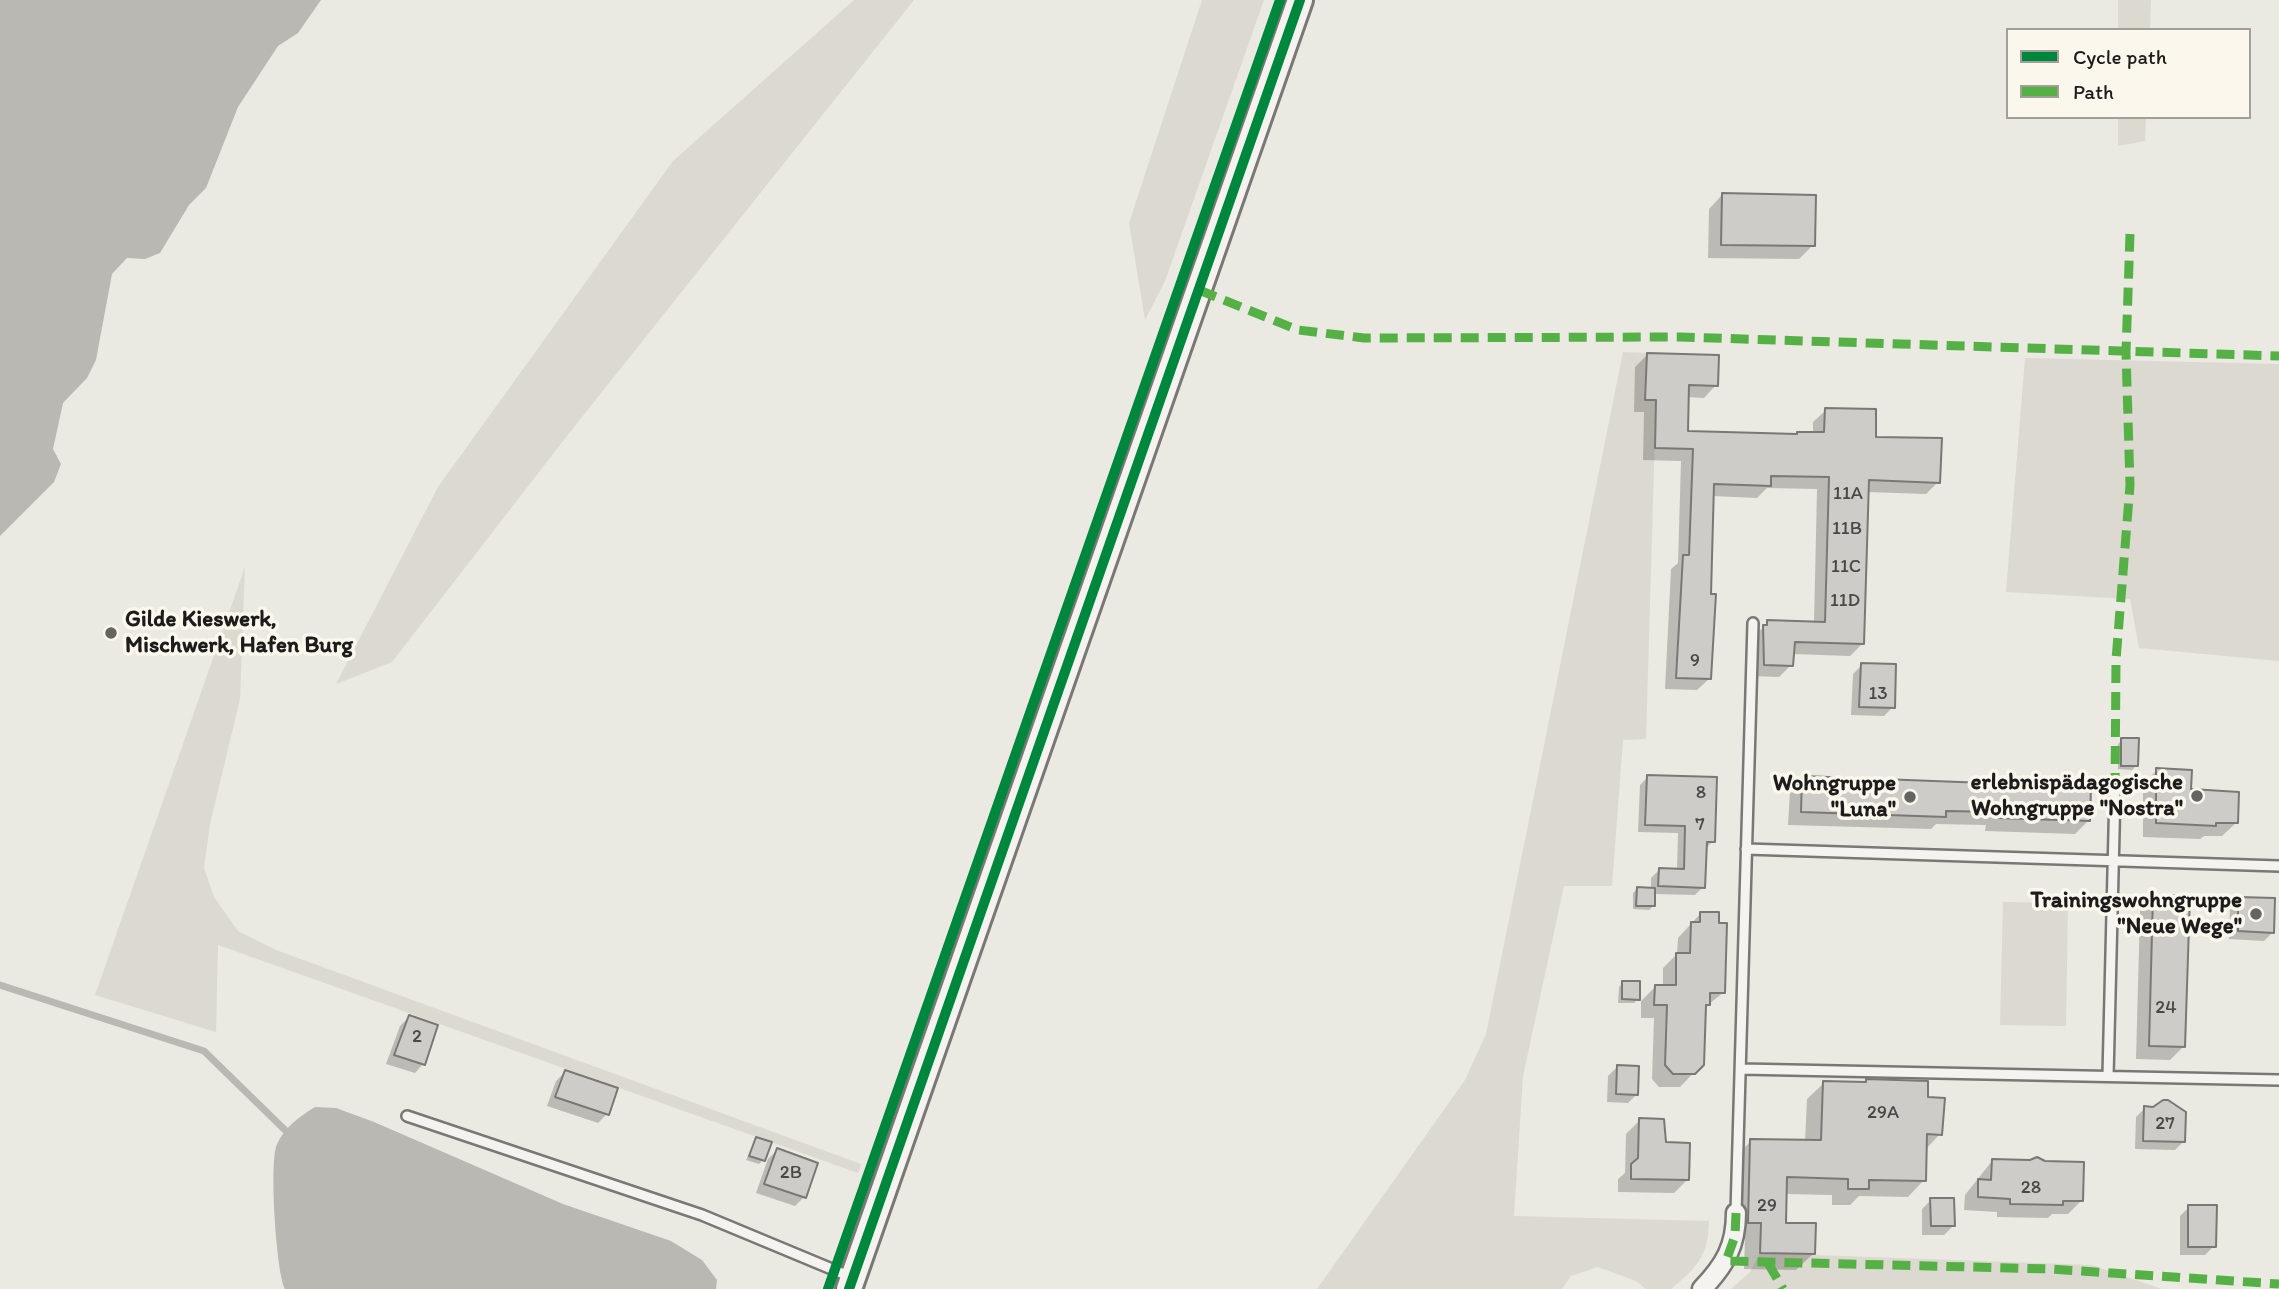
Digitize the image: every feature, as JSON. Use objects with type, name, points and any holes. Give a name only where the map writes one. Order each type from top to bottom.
[{"type":"street","points":[[851,1283],[1300,0]]},
{"type":"street","points":[[1702,1289],[1726,1261],[1732,1248],[1736,1213]]},
{"type":"lane","points":[[1736,1213],[1753,623]]},
{"type":"lane","points":[[2108,1076],[2115,791]]},
{"type":"lane","points":[[1746,849],[2279,866]]},
{"type":"lane","points":[[1741,1069],[2279,1080]]},
{"type":"lane","points":[[407,1116],[702,1215],[851,1283]]},
{"type":"shaded area","points":[[0,0],[321,0],[298,33],[278,46],[238,107],[206,188],[189,205],[160,253],[145,259],[127,258],[112,274],[96,360],[87,378],[63,403],[53,449],[61,464],[54,482],[0,536]]},
{"type":"shaded area","points":[[854,0],[914,0],[570,432],[392,662],[336,684],[438,487],[673,161]]},
{"type":"shaded area","points":[[1202,0],[1264,0],[1165,281],[1145,320],[1129,223]]},
{"type":"shaded area","points":[[2118,0],[2151,0],[2150,28],[2118,28]]},
{"type":"shaded area","points":[[2118,119],[2146,119],[2145,141],[2118,146]]},
{"type":"shaded area","points":[[1623,352],[1647,353],[1645,400],[1656,400],[1646,739],[1623,740],[1612,886],[1564,886],[1523,1076],[1514,1216],[1709,1221],[1706,1244],[1694,1267],[1671,1289],[1646,1289],[1636,1281],[1598,1267],[1571,1276],[1562,1289],[1317,1289],[1465,1080],[1486,1034]]},
{"type":"shaded area","points":[[2025,358],[2279,364],[2279,661],[2139,648],[2130,599],[2006,592]]},
{"type":"shaded area","points":[[245,567],[240,699],[210,824],[204,868],[214,897],[238,931],[276,950],[861,1164],[858,1173],[218,945],[216,1032],[95,995]]},
{"type":"shaded area","points":[[2003,902],[2068,903],[2066,1026],[2000,1025]]},
{"type":"shaded area","points":[[315,1107],[336,1108],[374,1122],[563,1204],[671,1241],[702,1260],[717,1280],[716,1289],[285,1289],[276,1240],[275,1154],[284,1132],[298,1118]]},
{"type":"shaded area","points":[[1760,1253],[2091,1265],[2162,1289],[1731,1289],[1750,1272]]},
{"type":"building","points":[[1722,193],[1816,195],[1815,246],[1721,245]]},
{"type":"building","points":[[1647,353],[1719,355],[1718,386],[1689,385],[1688,431],[1797,434],[1824,432],[1825,408],[1876,409],[1876,437],[1942,438],[1940,483],[1869,480],[1864,644],[1795,642],[1793,666],[1764,665],[1763,625],[1767,625],[1767,620],[1825,622],[1829,477],[1771,476],[1771,486],[1714,484],[1711,594],[1716,594],[1711,679],[1676,678],[1683,555],[1689,555],[1693,449],[1655,448],[1656,400],[1645,400]]},
{"type":"building","points":[[1861,663],[1896,664],[1895,708],[1859,707]]},
{"type":"building","points":[[2121,738],[2139,738],[2138,766],[2121,766]]},
{"type":"building","name":"erlebnispädagogische Wohngruppe \"Nostra\"","points":[[2156,768],[2192,770],[2191,789],[2239,792],[2238,823],[2216,823],[2216,826],[2156,823]]},
{"type":"building","points":[[1647,775],[1717,777],[1715,842],[1707,842],[1705,888],[1658,886],[1659,868],[1684,869],[1685,826],[1645,825]]},
{"type":"building","points":[[1802,776],[2091,787],[2090,821],[1998,818],[1998,812],[1946,811],[1946,817],[1801,812]]},
{"type":"building","points":[[1637,887],[1655,888],[1655,906],[1636,906]]},
{"type":"building","points":[[2153,895],[2190,896],[2185,1047],[2149,1046]]},
{"type":"building","name":"Trainingswohngruppe \"Neue Wege\"","points":[[2238,897],[2275,898],[2274,933],[2238,931]]},
{"type":"building","points":[[1700,912],[1719,912],[1719,923],[1727,923],[1725,993],[1710,993],[1710,1005],[1706,1005],[1704,1065],[1695,1074],[1673,1074],[1665,1065],[1667,1005],[1654,1005],[1655,985],[1676,985],[1676,953],[1690,953],[1691,922],[1700,922]]},
{"type":"building","points":[[1622,981],[1640,981],[1640,1000],[1622,999]]},
{"type":"building","points":[[409,1015],[438,1025],[425,1065],[394,1055]]},
{"type":"building","points":[[1617,1065],[1639,1066],[1638,1095],[1616,1094]]},
{"type":"building","points":[[565,1070],[618,1088],[609,1115],[555,1097]]},
{"type":"building","points":[[1866,1079],[1928,1081],[1928,1097],[1945,1098],[1942,1135],[1927,1134],[1926,1181],[1869,1180],[1869,1189],[1848,1189],[1848,1179],[1787,1177],[1786,1223],[1816,1223],[1815,1254],[1760,1253],[1761,1223],[1748,1223],[1750,1139],[1821,1140],[1823,1081],[1866,1082]]},
{"type":"building","points":[[2163,1100],[2168,1100],[2186,1112],[2185,1142],[2143,1141],[2144,1106],[2153,1107]]},
{"type":"building","points":[[1639,1118],[1664,1119],[1666,1142],[1690,1143],[1689,1180],[1631,1179],[1631,1164],[1638,1158]]},
{"type":"building","points":[[756,1137],[772,1142],[765,1161],[749,1156]]},
{"type":"building","points":[[777,1148],[818,1163],[806,1198],[764,1184]]},
{"type":"building","points":[[2037,1157],[2045,1161],[2084,1162],[2083,1201],[2063,1201],[2063,1205],[2010,1204],[2010,1199],[1978,1197],[1978,1179],[1991,1180],[1992,1159],[2030,1160]]},
{"type":"building","points":[[1930,1198],[1954,1198],[1955,1226],[1931,1226]]},
{"type":"building","points":[[2188,1205],[2217,1205],[2216,1247],[2188,1247]]},
{"type":"waterway","points":[[0,985],[204,1051],[286,1131]]},
{"type":"marked path","points":[[2115,791],[2116,660],[2130,485],[2126,352],[2130,234]]},
{"type":"marked path","points":[[1199,290],[1298,330],[1364,338],[1680,337],[2279,356]]},
{"type":"marked path","points":[[1736,1213],[1735,1236],[1726,1261],[2051,1269],[2279,1284]]},
{"type":"marked path","points":[[1768,1263],[1783,1289]]},
{"type":"cycle path","points":[[828,1289],[1280,0]]},
{"type":"cycle path","points":[[849,1289],[1300,0]]},
{"type":"place","name":"Gilde Kieswerk, Mischwerk, Hafen Burg","points":[[111,633]]},
{"type":"place","name":"erlebnispädagogische Wohngruppe \"Nostra\"","points":[[2197,796]]},
{"type":"place","name":"Wohngruppe \"Luna\"","points":[[1910,797]]},
{"type":"place","name":"Trainingswohngruppe \"Neue Wege\"","points":[[2256,914]]}]
